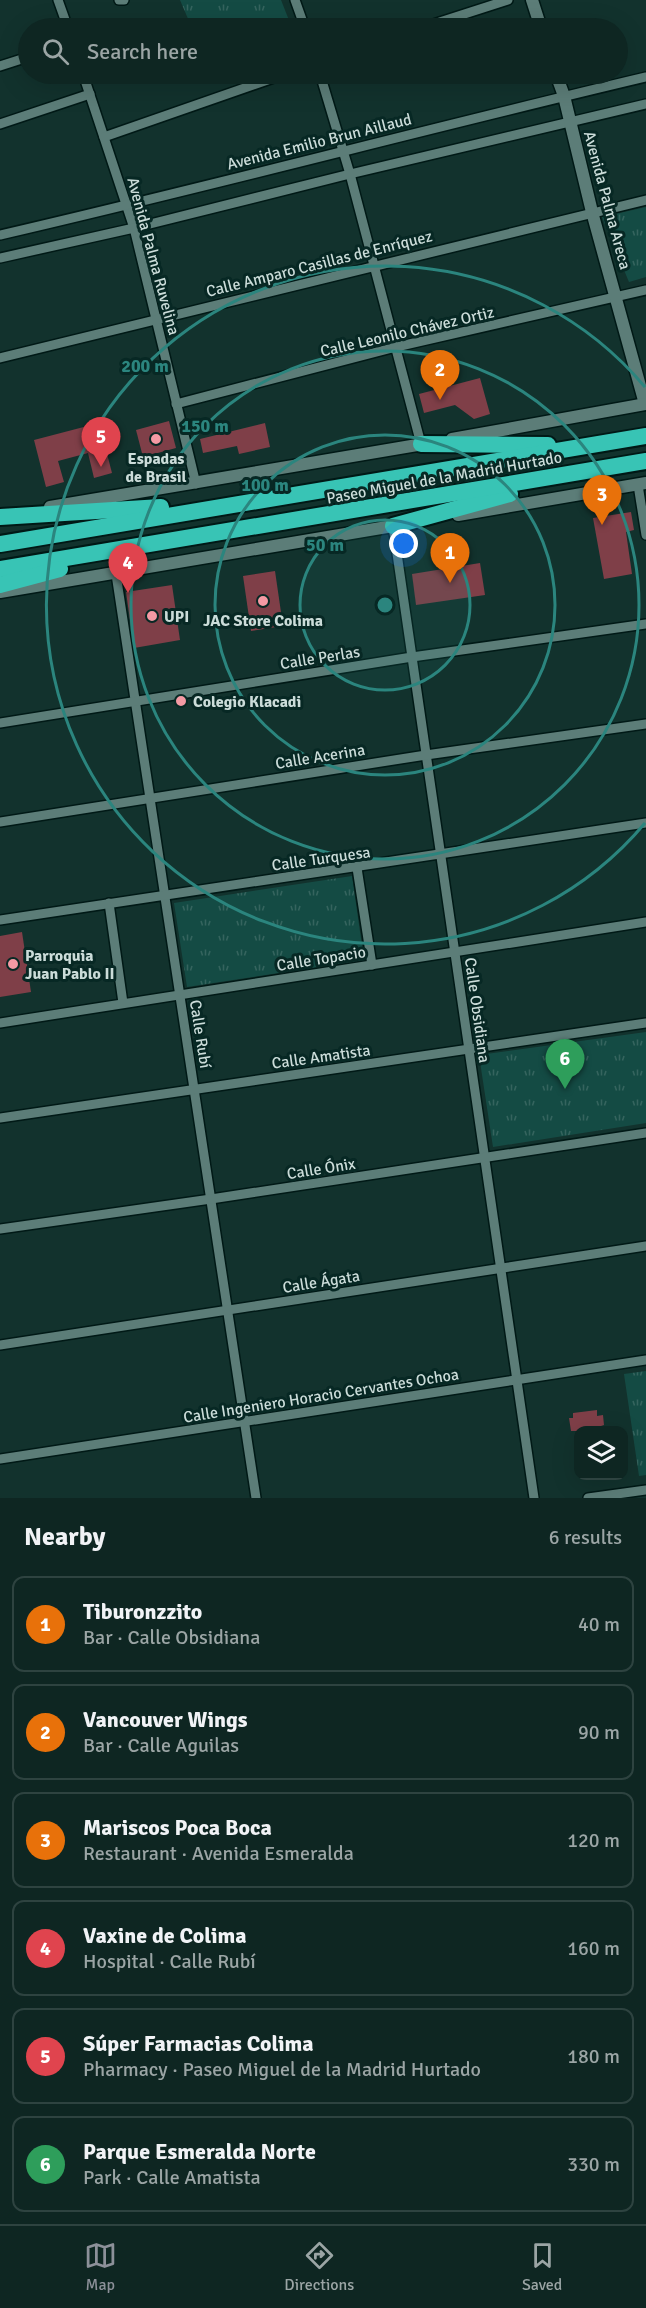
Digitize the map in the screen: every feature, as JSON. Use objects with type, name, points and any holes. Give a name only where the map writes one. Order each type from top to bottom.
[{"type":"highway","name":"Paseo Miguel de la Madrid Hurtado","points":[[0,544],[646,436]]},
{"type":"highway","points":[[421,444],[594,445]]},
{"type":"highway","name":"Paseo Miguel de la Madrid Hurtado","points":[[0,569],[119,551],[646,461]]},
{"type":"highway","points":[[393,526],[598,469]]},
{"type":"highway","points":[[0,516],[243,504]]},
{"type":"highway","points":[[0,585],[119,551]]},
{"type":"street","points":[[58,0],[64,18]]},
{"type":"street","points":[[119,0],[124,0]]},
{"type":"street","points":[[295,0],[301,18]]},
{"type":"street","points":[[452,18],[508,0]]},
{"type":"street","points":[[532,0],[538,18]]},
{"type":"street","points":[[0,66],[18,60]]},
{"type":"street","name":"Avenida Emilio Brun Aillaud","points":[[628,81],[646,77]]},
{"type":"street","name":"Avenida Palma Ruvelina","points":[[86,84],[134,228],[196,484]]},
{"type":"street","points":[[104,138],[257,84]]},
{"type":"street","points":[[323,84],[344,150],[421,444]]},
{"type":"street","name":"Avenida Palma Areca","points":[[560,84],[645,404]]},
{"type":"street","name":"Avenida Emilio Brun Aillaud","points":[[0,235],[616,84]]},
{"type":"street","points":[[0,124],[90,94]]},
{"type":"street","points":[[0,258],[134,228],[646,104]]},
{"type":"street","name":"Calle Amparo Casillas de Enríquez","points":[[0,358],[646,200]]},
{"type":"street","name":"Calle Leonilo Chávez Ortiz","points":[[176,404],[396,347],[646,290]]},
{"type":"street","points":[[0,516],[196,484],[645,404]]},
{"type":"street","points":[[0,592],[642,484],[646,534]]},
{"type":"street","name":"Calle Obsidiana","points":[[393,526],[534,1498]]},
{"type":"street","name":"Calle Rubí","points":[[116,574],[256,1498]]},
{"type":"street","name":"Calle Perlas","points":[[0,723],[412,657],[646,624]]},
{"type":"street","name":"Calle Acerina","points":[[0,822],[426,754],[646,724]]},
{"type":"street","name":"Calle Turquesa","points":[[0,920],[646,823]]},
{"type":"street","points":[[357,868],[372,965]]},
{"type":"street","points":[[109,903],[123,1003]]},
{"type":"street","name":"Calle Topacio","points":[[0,1023],[646,922]]},
{"type":"street","name":"Calle Amatista","points":[[0,1118],[646,1023]]},
{"type":"street","name":"Calle Ónix","points":[[0,1229],[646,1133]]},
{"type":"street","name":"Calle Ágata","points":[[0,1345],[646,1246]]},
{"type":"street","name":"Calle Ingeniero Horacio Cervantes Ochoa","points":[[0,1459],[646,1360]]},
{"type":"street","points":[[588,1498],[646,1490]]},
{"type":"green space","points":[[180,0],[281,0],[288,18],[188,18]]},
{"type":"green space","points":[[646,207],[646,277],[629,282],[602,217]]},
{"type":"green space","points":[[352,876],[364,960],[187,987],[174,903]]},
{"type":"green space","points":[[646,1032],[646,1123],[493,1147],[479,1055]]},
{"type":"green space","points":[[646,1371],[646,1475],[639,1476],[624,1374]]},
{"type":"building","points":[[480,378],[490,414],[474,419],[455,405],[424,413],[419,394]]},
{"type":"building","name":"Espadas de Brasil","points":[[169,421],[176,448],[143,457],[136,430]]},
{"type":"building","points":[[99,423],[112,473],[94,478],[88,453],[58,461],[64,482],[46,487],[34,440]]},
{"type":"building","points":[[265,423],[270,447],[239,454],[237,446],[203,453],[200,439]]},
{"type":"building","points":[[631,512],[634,530],[626,532],[632,574],[604,579],[593,518]]},
{"type":"building","points":[[480,563],[485,595],[416,605],[412,574]]},
{"type":"building","name":"JAC Store Colima","points":[[275,571],[283,626],[251,631],[243,576]]},
{"type":"building","name":"UPI","points":[[172,585],[180,640],[134,648],[126,592]]},
{"type":"building","name":"Parroquia Juan Pablo II","points":[[22,932],[31,992],[0,997],[0,936]]},
{"type":"building","points":[[597,1410],[597,1416],[603,1415],[604,1425],[574,1426],[574,1431],[571,1431],[569,1418],[573,1418],[573,1413]]},
{"type":"place","name":"Vancouver Wings","points":[[440,400]]},
{"type":"place","name":"Espadas de Brasil","points":[[156,439]]},
{"type":"place","name":"Súper Farmacias Colima","points":[[101,467]]},
{"type":"place","name":"Mariscos Poca Boca","points":[[602,525]]},
{"type":"place","name":"Tiburonzzito","points":[[450,583]]},
{"type":"place","name":"Vaxine de Colima","points":[[128,593]]},
{"type":"place","name":"JAC Store Colima","points":[[263,601]]},
{"type":"place","name":"UPI","points":[[152,616]]},
{"type":"place","name":"Colegio Klacadi","points":[[181,701]]},
{"type":"place","name":"Parroquia Juan Pablo II","points":[[13,964]]},
{"type":"place","name":"Parque Esmeralda Norte","points":[[565,1089]]}]
